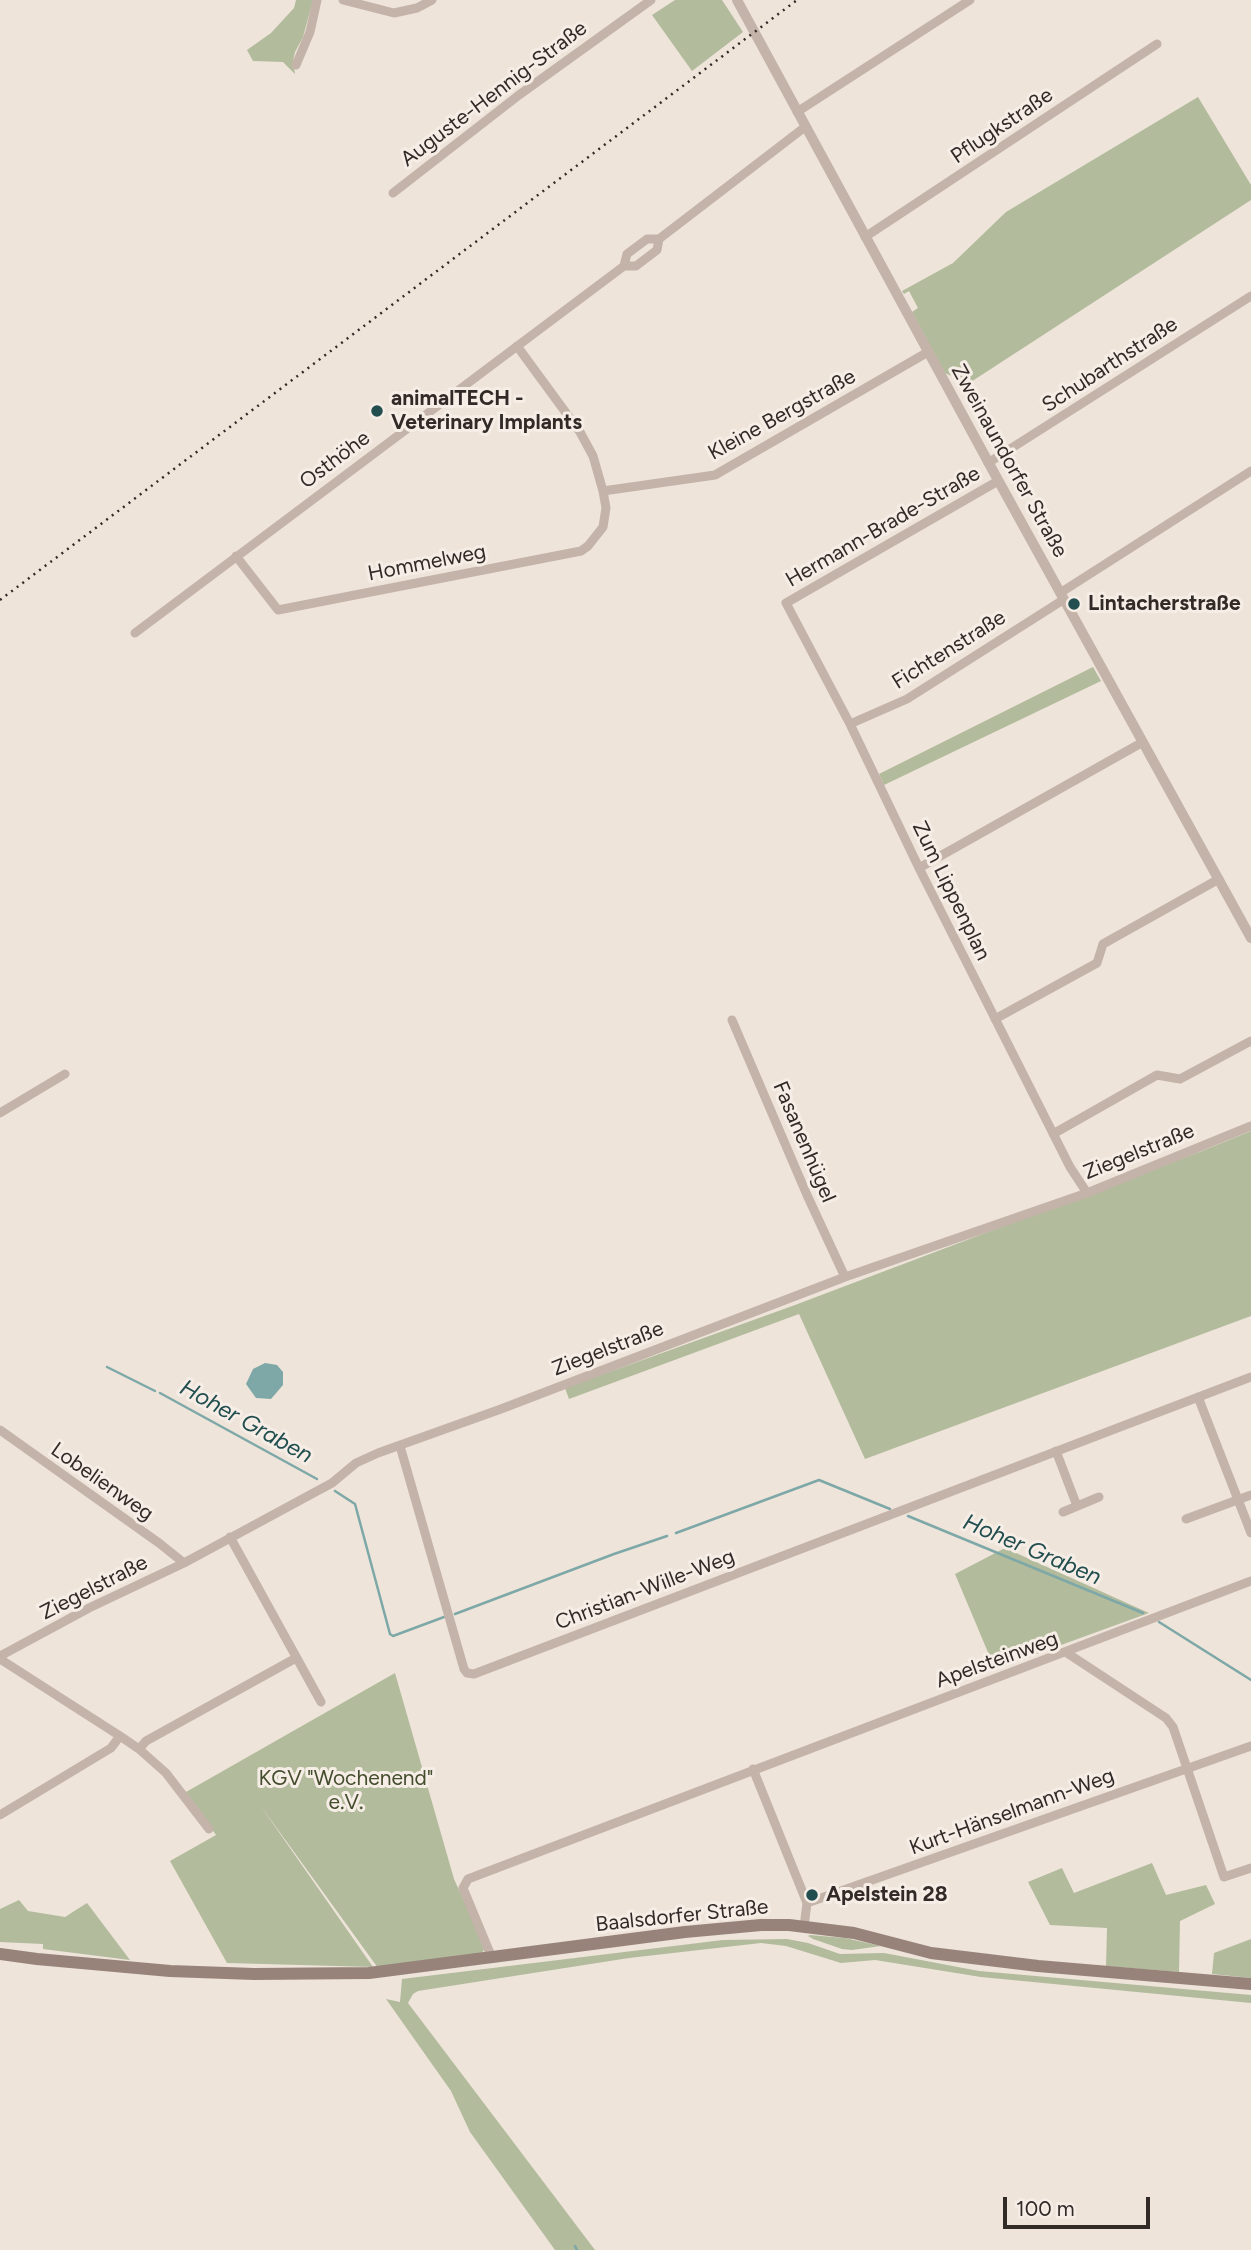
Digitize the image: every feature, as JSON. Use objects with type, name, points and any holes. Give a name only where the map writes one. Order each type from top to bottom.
[{"type":"main road","name":"Baalsdorfer Straße","points":[[1,1954],[113,1967],[254,1974],[369,1973],[761,1925],[854,1933],[931,1952],[1038,1966],[1251,1984]]},
{"type":"street","points":[[296,65],[310,32],[317,0]]},
{"type":"street","points":[[342,0],[394,13],[417,8],[432,0]]},
{"type":"street","name":"Auguste-Hennig-Straße","points":[[393,193],[519,95],[651,0]]},
{"type":"street","name":"Zweinaundorfer Straße","points":[[737,0],[988,463],[1251,938]]},
{"type":"street","points":[[797,112],[970,0]]},
{"type":"street","name":"Pflugkstraße","points":[[865,237],[1157,44]]},
{"type":"street","name":"Osthöhe","points":[[624,266],[626,254],[648,239],[659,239],[805,127]]},
{"type":"street","name":"Osthöhe","points":[[135,633],[624,266],[636,266],[657,250],[659,239]]},
{"type":"street","name":"Schubarthstraße","points":[[988,463],[1251,296]]},
{"type":"street","points":[[517,346],[587,443],[603,491]]},
{"type":"street","name":"Kleine Bergstraße","points":[[603,491],[715,475],[928,352]]},
{"type":"street","name":"Fichtenstraße","points":[[850,724],[907,699],[1251,471]]},
{"type":"street","name":"Hermann-Brade-Straße","points":[[786,603],[998,481]]},
{"type":"street","name":"Hommelweg","points":[[236,556],[278,610],[581,551],[603,527],[606,508],[603,491]]},
{"type":"street","name":"Zum Lippenplan","points":[[786,603],[850,724],[1053,1134],[1087,1192]]},
{"type":"street","points":[[919,868],[1143,742]]},
{"type":"street","points":[[995,1020],[1097,963],[1104,944],[1219,879]]},
{"type":"street","name":"Fasanenhügel","points":[[732,1020],[845,1277]]},
{"type":"street","points":[[1053,1134],[1157,1075],[1180,1079],[1251,1041]]},
{"type":"street","points":[[0,1113],[65,1074]]},
{"type":"street","name":"Ziegelstraße","points":[[0,1657],[89,1608],[184,1563],[332,1483],[356,1463],[845,1277],[1087,1192],[1251,1125]]},
{"type":"street","name":"Christian-Wille-Weg","points":[[400,1446],[464,1669],[467,1673],[474,1674],[1251,1377]]},
{"type":"street","points":[[1198,1397],[1251,1533]]},
{"type":"street","name":"Lobelienweg","points":[[0,1430],[184,1563]]},
{"type":"street","points":[[1056,1451],[1077,1506]]},
{"type":"street","points":[[1186,1519],[1251,1495]]},
{"type":"street","points":[[1063,1512],[1099,1497]]},
{"type":"street","points":[[230,1537],[321,1702]]},
{"type":"street","name":"Apelsteinweg","points":[[492,1958],[463,1888],[468,1879],[1251,1581]]},
{"type":"street","points":[[1066,1653],[1166,1718],[1174,1727],[1224,1877],[1251,1868]]},
{"type":"street","points":[[0,1657],[139,1749],[166,1773],[209,1829]]},
{"type":"street","points":[[139,1749],[146,1741],[296,1658]]},
{"type":"street","points":[[0,1815],[111,1748],[120,1737]]},
{"type":"street","name":"Kurt-Hänselmann-Weg","points":[[807,1903],[1251,1745]]},
{"type":"street","points":[[753,1769],[807,1903],[804,1927]]},
{"type":"green space","points":[[296,0],[313,0],[303,37],[295,52],[295,74],[283,62],[253,61],[247,50],[271,33],[294,8]]},
{"type":"green space","points":[[675,0],[722,0],[743,32],[692,71],[652,15]]},
{"type":"green space","points":[[1198,97],[1251,185],[1251,200],[960,389],[956,378],[945,373],[912,312],[918,308],[909,291],[904,294],[902,291],[953,263],[1006,212]]},
{"type":"green space","points":[[1093,667],[1101,681],[884,785],[879,774]]},
{"type":"green space","points":[[1251,1131],[1251,1316],[865,1459],[799,1314],[569,1399],[565,1388],[795,1305]]},
{"type":"green space","points":[[1005,1548],[1149,1613],[995,1669],[955,1574]]},
{"type":"green space","name":"KGV \"Wochenend\" e.V.","points":[[395,1673],[454,1879],[485,1947],[482,1954],[378,1968],[260,1805],[373,1967],[227,1963],[170,1861],[216,1835],[186,1792]]},
{"type":"green space","points":[[1152,1863],[1166,1895],[1206,1885],[1215,1904],[1180,1921],[1179,1972],[1106,1966],[1107,1928],[1050,1925],[1028,1882],[1062,1868],[1074,1893]]},
{"type":"green space","points":[[19,1900],[28,1911],[65,1917],[87,1903],[130,1960],[43,1949],[43,1944],[0,1942],[0,1909]]},
{"type":"green space","points":[[808,1936],[845,1938],[881,1946],[842,1949],[813,1939]]},
{"type":"green space","points":[[787,1939],[840,1954],[884,1953],[979,1971],[1251,1995],[1251,2003],[981,1977],[875,1960],[841,1963],[786,1946],[761,1943],[629,1958],[418,1991],[408,2003],[595,2250],[555,2250],[470,2132],[451,2091],[386,1999],[400,2002],[402,1979],[723,1940]]},
{"type":"green space","points":[[1251,1939],[1251,1978],[1212,1974],[1214,1953]]},
{"type":"water","points":[[265,1363],[277,1365],[283,1372],[283,1385],[271,1399],[256,1398],[246,1384],[253,1369]]},
{"type":"waterway","name":"Hoher Graben","points":[[107,1367],[155,1391]]},
{"type":"waterway","name":"Hoher Graben","points":[[160,1393],[317,1479]]},
{"type":"waterway","name":"Hoher Graben","points":[[676,1533],[819,1480],[890,1509]]},
{"type":"waterway","name":"Hoher Graben","points":[[335,1491],[355,1504],[390,1634],[393,1636],[444,1617]]},
{"type":"waterway","name":"Hoher Graben","points":[[908,1516],[1143,1613]]},
{"type":"waterway","name":"Hoher Graben","points":[[455,1614],[667,1536]]},
{"type":"waterway","name":"Hoher Graben","points":[[1159,1622],[1251,1680]]},
{"type":"waterway","points":[[575,2246],[577,2250]]},
{"type":"railway","points":[[0,600],[797,0]]},
{"type":"place","name":"animalTECH - Veterinary Implants","points":[[377,411]]},
{"type":"place","name":"Lintacherstraße","points":[[1074,604]]},
{"type":"place","name":"Apelstein 28","points":[[812,1895]]}]
